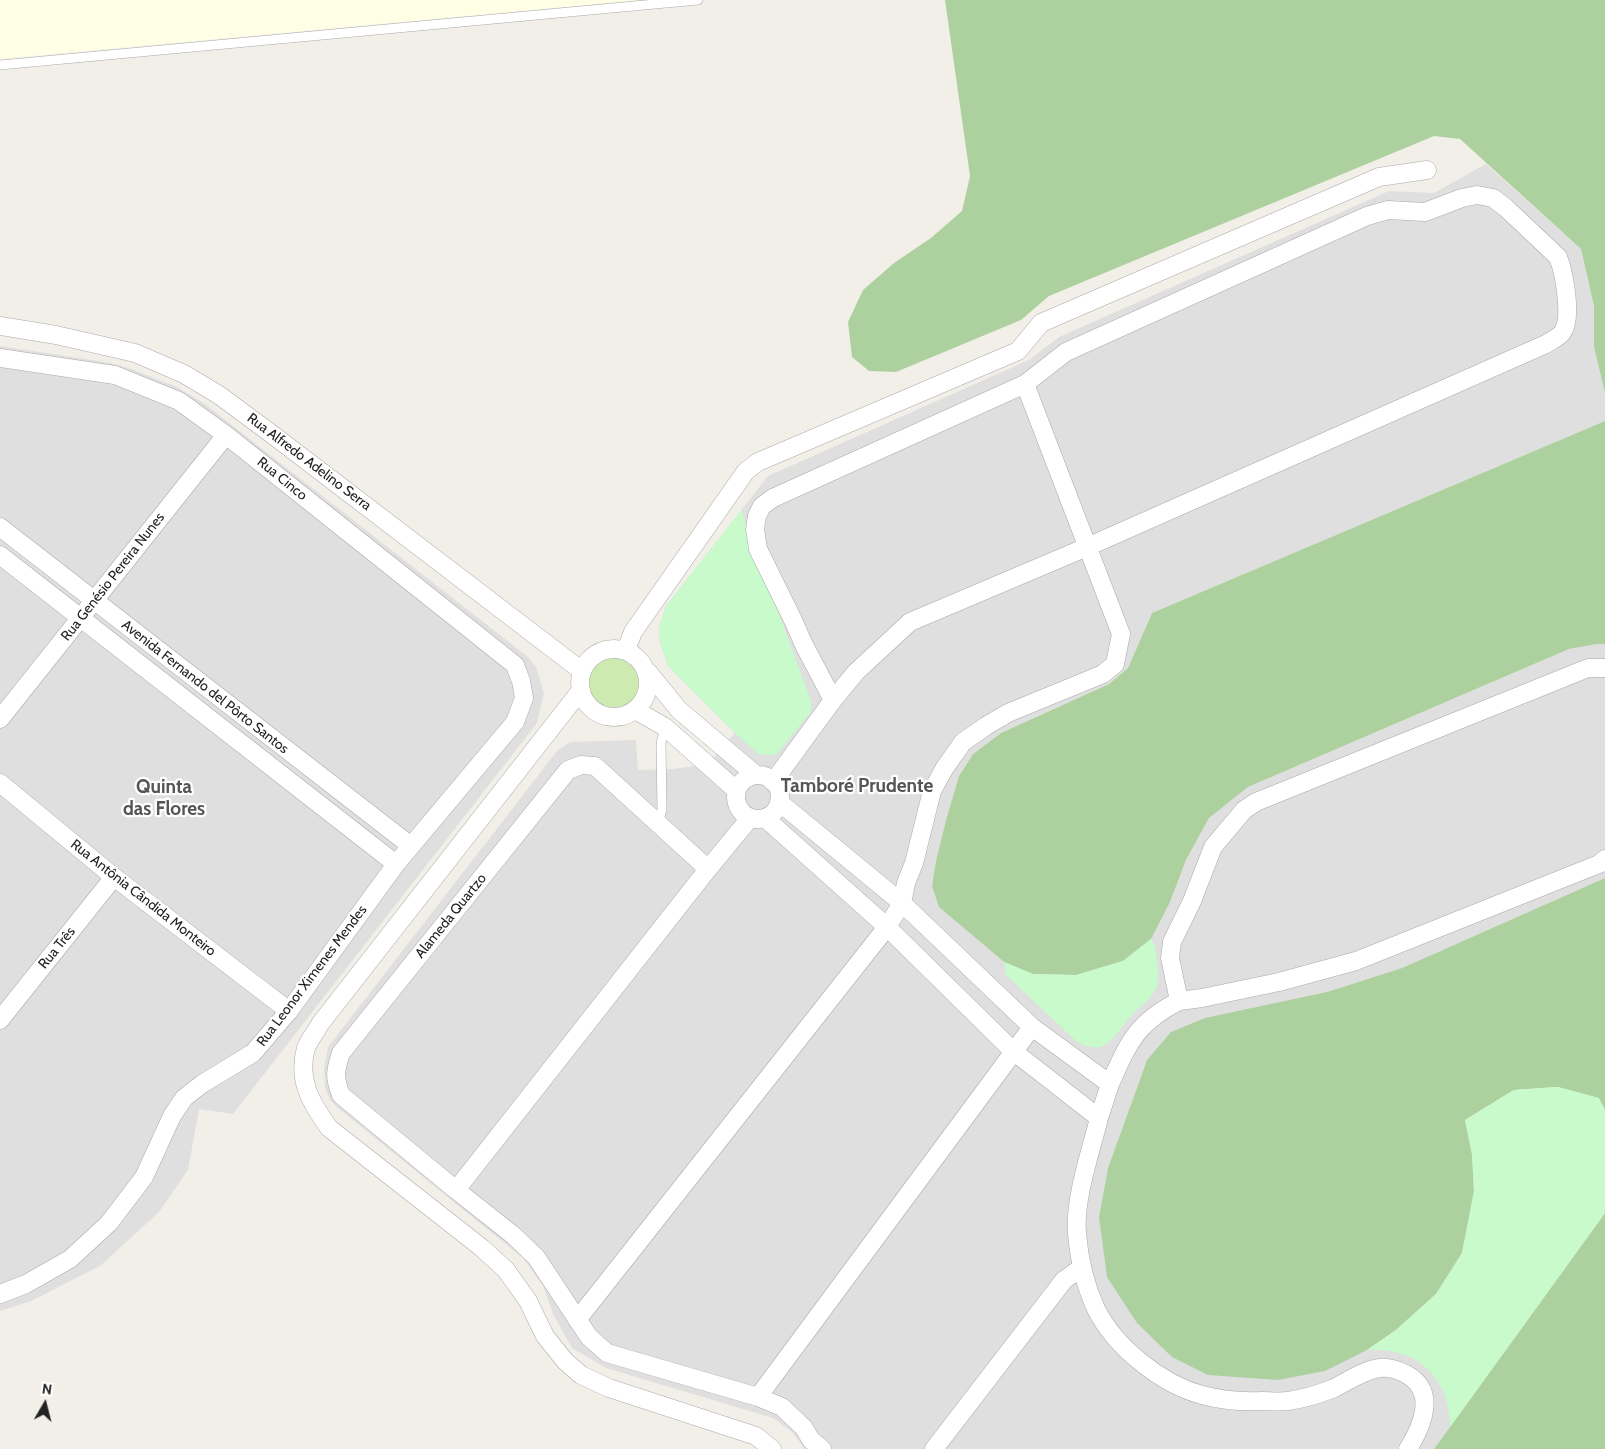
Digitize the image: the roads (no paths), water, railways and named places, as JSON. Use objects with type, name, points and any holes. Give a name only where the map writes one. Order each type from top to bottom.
[{"type":"street","points":[[626,650],[633,632],[723,503],[746,471],[758,462],[1018,351],[1041,323],[1050,319],[1378,177],[1428,170]]},
{"type":"street","points":[[774,782],[833,700],[856,672],[910,622],[1087,547],[1546,344],[1562,333],[1566,322],[1567,298],[1562,266],[1558,256],[1493,198],[1477,195],[1462,198],[1425,212],[1388,210],[1367,216],[1066,352],[1025,384],[773,498],[762,506],[757,516],[755,529],[758,549],[804,645],[833,700]]},
{"type":"street","name":"Rua Alfredo Adelino Serra","points":[[0,326],[56,335],[135,353],[184,374],[219,395],[273,434],[582,671]]},
{"type":"street","name":"Rua Cinco","points":[[0,358],[115,375],[178,401],[226,435],[515,665],[521,681]]},
{"type":"street","points":[[577,1320],[887,927],[902,903],[932,791],[944,769],[963,742],[1008,714],[1103,674],[1115,664],[1120,634],[1025,384]]},
{"type":"street","name":"Rua Genésio Pereira Nunes","points":[[0,719],[226,435]]},
{"type":"street","name":"Avenida Fernando del Pôrto Santos","points":[[0,527],[411,846]]},
{"type":"street","name":"Avenida Fernando del Pôrto Santos","points":[[0,555],[396,864]]},
{"type":"street","points":[[648,672],[648,693],[643,703],[625,716],[602,715],[592,710],[580,690],[582,671],[587,661],[595,654],[610,649],[626,650],[643,663],[648,672],[679,710],[756,775]]},
{"type":"street","points":[[1179,1001],[1170,958],[1172,942],[1192,901],[1213,847],[1244,810],[1256,802],[1579,671],[1588,668],[1605,668]]},
{"type":"street","name":"Rua Leonor Ximenes Mendes","points":[[0,1294],[26,1284],[70,1259],[109,1223],[144,1177],[172,1116],[184,1098],[202,1084],[253,1053],[289,1011],[396,864],[515,722],[524,698],[521,681]]},
{"type":"street","points":[[580,690],[320,1024],[306,1047],[304,1065],[306,1087],[312,1104],[329,1128],[482,1248],[506,1270],[528,1301],[545,1336],[565,1361],[581,1375],[609,1388],[756,1436],[772,1449]]},
{"type":"street","points":[[635,710],[665,727],[736,790]]},
{"type":"street","name":"Alameda Quartzo","points":[[708,869],[595,766],[581,764],[568,770],[341,1053],[336,1071],[336,1081],[341,1095],[513,1235],[536,1257],[558,1287],[589,1337],[607,1353],[758,1397],[782,1407],[791,1414],[812,1440],[822,1449]]},
{"type":"street","points":[[456,1190],[708,869],[758,818],[776,809],[780,795],[774,782],[762,775],[756,775],[744,780],[736,790],[735,799],[743,814],[758,818],[887,927],[1013,1051],[1099,1118]]},
{"type":"street","name":"Rua Antônia Cândida Monteiro","points":[[0,783],[114,877],[289,1011]]},
{"type":"street","points":[[779,802],[902,903],[1032,1027],[1110,1084]]},
{"type":"street","points":[[1408,1449],[1419,1432],[1424,1414],[1425,1395],[1415,1379],[1401,1371],[1381,1368],[1360,1375],[1331,1389],[1288,1401],[1241,1402],[1201,1395],[1158,1376],[1121,1344],[1096,1310],[1081,1268],[1076,1231],[1079,1202],[1099,1118],[1110,1084],[1128,1045],[1144,1024],[1159,1011],[1179,1001],[1279,982],[1356,961],[1599,864],[1605,859]]},
{"type":"street","name":"Rua Três","points":[[0,1020],[114,877]]},
{"type":"street","points":[[758,1397],[1032,1027]]},
{"type":"street","points":[[934,1449],[1064,1280],[1081,1268]]},
{"type":"lane","points":[[0,65],[698,0]]},
{"type":"lane","points":[[658,823],[662,810],[661,743],[665,727]]},
{"type":"district","name":"Tamboré Prudente","points":[[857,786]]},
{"type":"district","name":"Quinta das Flores","points":[[164,798]]}]
